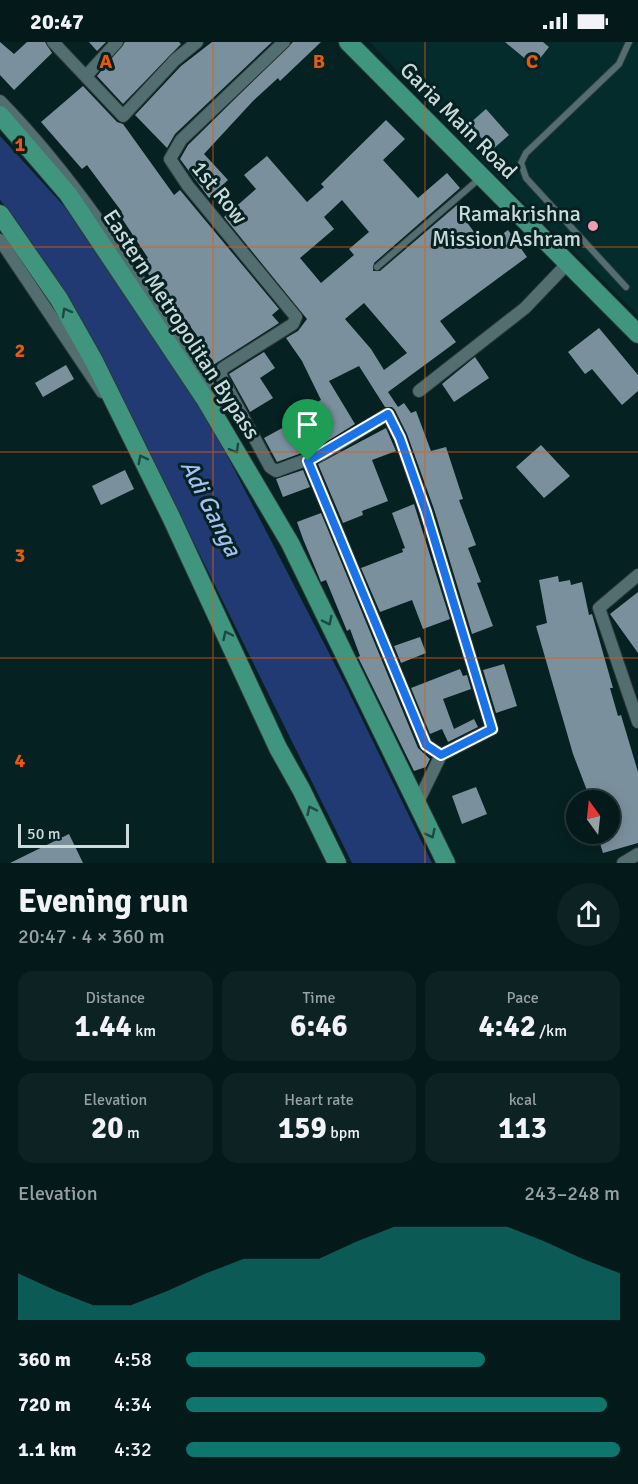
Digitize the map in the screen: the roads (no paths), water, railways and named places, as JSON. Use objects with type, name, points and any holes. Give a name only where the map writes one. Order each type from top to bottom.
[{"type":"main road","name":"Garia Main Road","points":[[348,42],[638,334]]},
{"type":"main road","name":"Eastern Metropolitan Bypass","points":[[0,114],[68,194],[205,399],[290,543],[446,863]]},
{"type":"main road","points":[[0,214],[59,299],[94,361],[176,527],[278,748],[337,863]]},
{"type":"street","points":[[53,42],[123,116],[175,60],[197,42]]},
{"type":"street","points":[[86,76],[117,42]]},
{"type":"street","name":"1st Row","points":[[284,42],[181,140],[170,159],[188,186],[295,313],[296,320],[223,368],[220,374],[273,469],[284,469],[308,461]]},
{"type":"street","points":[[0,101],[68,179],[123,255],[214,395],[219,423]]},
{"type":"street","points":[[0,240],[122,420]]},
{"type":"street","points":[[419,391],[525,308],[567,264]]},
{"type":"street","points":[[417,804],[441,755],[492,729],[426,512],[400,438],[388,414],[308,461],[426,745],[441,755]]},
{"type":"street","points":[[638,575],[599,608],[638,722]]},
{"type":"street","points":[[623,863],[638,854]]},
{"type":"lane","points":[[626,287],[526,178],[521,163],[526,153],[620,64],[629,42]]},
{"type":"lane","points":[[376,267],[482,177]]},
{"type":"water","name":"Adi Ganga","points":[[0,136],[64,206],[202,407],[346,686],[432,863],[352,863],[125,403],[15,218],[0,200]]},
{"type":"place","name":"Ramakrishna Mission Ashram","points":[[593,226]]}]
